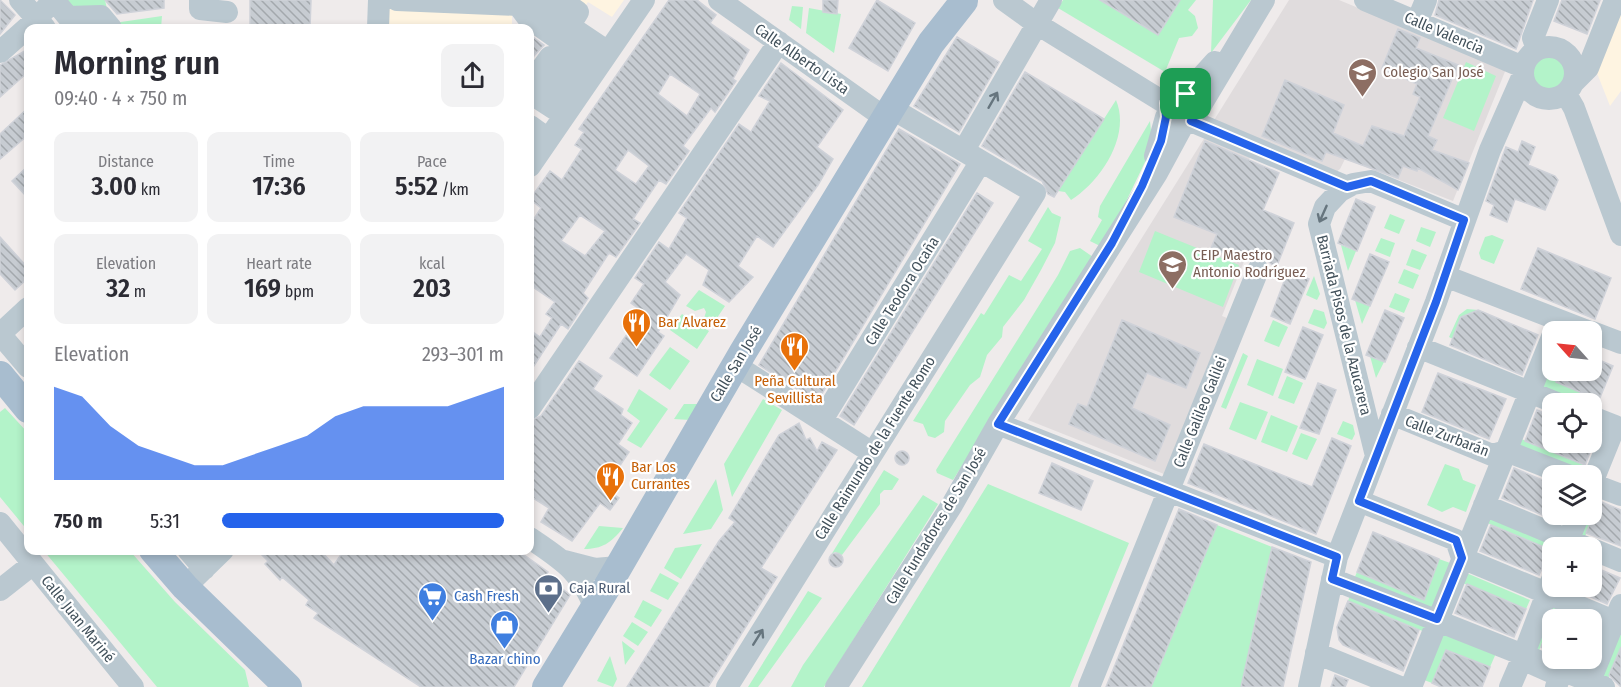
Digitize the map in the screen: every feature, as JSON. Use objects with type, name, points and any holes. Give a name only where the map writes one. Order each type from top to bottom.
[{"type":"main road","name":"Calle San José","points":[[931,43],[948,0]]},
{"type":"main road","name":"Calle San José","points":[[544,686],[594,608],[735,364],[888,113],[931,43],[963,0]]},
{"type":"main road","points":[[963,0],[973,0]]},
{"type":"main road","points":[[0,375],[16,401]]},
{"type":"main road","points":[[160,555],[194,578],[288,687]]},
{"type":"street","points":[[20,0],[41,24],[54,0],[68,17],[101,16],[108,24]]},
{"type":"street","points":[[200,0],[200,9],[227,14]]},
{"type":"street","points":[[378,24],[379,0]]},
{"type":"street","points":[[397,0],[492,2],[518,5],[530,24]]},
{"type":"street","points":[[544,64],[578,12],[561,0]]},
{"type":"street","points":[[534,160],[644,0]]},
{"type":"street","name":"Calle Alberto Lista","points":[[719,0],[888,113],[972,156],[1035,193],[1025,211]]},
{"type":"street","points":[[990,0],[1035,23]]},
{"type":"street","points":[[1004,0],[1035,23],[1180,116],[1347,187],[1371,181],[1464,220]]},
{"type":"street","name":"Calle Teodora Ocaña","points":[[822,420],[972,156],[1035,23],[1051,0]]},
{"type":"street","name":"Calle Fundadores de San José","points":[[1180,116],[1194,100],[1186,94],[1207,72],[1262,0]]},
{"type":"street","name":"Calle Fundadores de San José","points":[[836,687],[952,505],[998,424],[1157,173],[1180,116],[1262,0]]},
{"type":"street","name":"Calle Valencia","points":[[1365,0],[1528,64]]},
{"type":"street","points":[[1417,22],[1426,0]]},
{"type":"street","points":[[1548,0],[1533,38],[1526,86],[1535,96],[1545,99],[1556,99],[1570,88],[1588,68],[1615,0]]},
{"type":"street","points":[[0,52],[24,36]]},
{"type":"street","points":[[534,36],[544,64],[586,83]]},
{"type":"street","points":[[1563,51],[1581,48],[1600,39]]},
{"type":"street","points":[[534,402],[779,42]]},
{"type":"street","points":[[1309,687],[1335,568],[1445,276],[1504,111],[1528,64],[1553,47],[1563,51],[1572,62],[1570,88],[1574,108],[1620,227]]},
{"type":"street","points":[[544,64],[586,83]]},
{"type":"street","points":[[544,64],[586,83]]},
{"type":"street","points":[[1504,111],[1535,96]]},
{"type":"street","points":[[534,129],[548,139]]},
{"type":"street","name":"Barriada Pisos de la Azucarera","points":[[1347,187],[1325,207],[1319,224],[1376,456]]},
{"type":"street","name":"Calle Raimundo de la Fuente Romo","points":[[727,687],[871,452],[1025,211]]},
{"type":"street","name":"Calle Galileo Galilei","points":[[1089,687],[1258,270]]},
{"type":"street","points":[[1445,276],[1542,323]]},
{"type":"street","points":[[24,312],[0,334],[24,362]]},
{"type":"street","points":[[1602,336],[1621,343]]},
{"type":"street","points":[[1418,347],[1542,397]]},
{"type":"street","points":[[1411,687],[1437,619],[1459,549],[1484,506],[1499,453],[1530,392],[1542,362]]},
{"type":"street","points":[[735,364],[871,452]]},
{"type":"street","name":"Calle Zurbarán","points":[[1392,414],[1542,467]]},
{"type":"street","points":[[1600,465],[1615,426],[1602,421]]},
{"type":"street","points":[[998,424],[1167,492],[1335,568],[1437,619],[1523,656],[1597,684],[1619,617],[1574,597]]},
{"type":"street","points":[[1602,488],[1621,495]]},
{"type":"street","points":[[1359,501],[1459,549],[1542,583]]},
{"type":"street","points":[[1484,506],[1555,537]]},
{"type":"street","name":"Calle Juan Mariné","points":[[0,524],[24,553]]},
{"type":"street","points":[[534,541],[562,561],[588,588],[594,608]]},
{"type":"street","points":[[1602,553],[1621,561]]},
{"type":"street","name":"Calle Juan Mariné","points":[[26,555],[133,687]]},
{"type":"street","points":[[189,555],[194,578],[223,555]]},
{"type":"street","points":[[562,561],[596,569],[618,567]]},
{"type":"street","points":[[0,590],[33,564]]},
{"type":"street","points":[[1510,687],[1546,597]]},
{"type":"street","points":[[1316,652],[1400,687]]},
{"type":"street","points":[[1523,656],[1560,676],[1556,687]]},
{"type":"shaded area","points":[[573,0],[624,0],[612,17],[588,2],[584,8]]},
{"type":"shaded area","name":"Colegio San José","points":[[1289,0],[1339,0],[1506,69],[1453,201],[1345,159],[1340,169],[1334,174],[1211,125]]},
{"type":"shaded area","points":[[388,4],[512,11],[512,24],[387,24]]},
{"type":"shaded area","points":[[1621,4],[1621,91],[1610,106],[1595,68]]},
{"type":"shaded area","name":"CEIP Maestro Antonio Rodríguez","points":[[1205,137],[1251,155],[1228,209],[1260,222],[1222,316],[1227,318],[1164,474],[1028,420]]},
{"type":"green space","points":[[64,0],[105,0],[107,9],[74,12]]},
{"type":"green space","points":[[1063,0],[1100,0],[1158,35],[1180,0],[1196,0],[1188,10],[1195,16],[1198,28],[1192,36],[1179,38],[1165,72],[1058,8]]},
{"type":"green space","points":[[1213,0],[1251,0],[1211,53]]},
{"type":"green space","points":[[792,6],[803,7],[801,29],[789,20]]},
{"type":"green space","points":[[809,8],[841,14],[834,53],[806,33]]},
{"type":"green space","points":[[162,16],[161,24],[114,23]]},
{"type":"green space","points":[[1550,54],[1563,60],[1569,73],[1563,86],[1550,92],[1537,86],[1531,73],[1537,60]]},
{"type":"green space","points":[[1466,62],[1496,76],[1474,131],[1443,118]]},
{"type":"green space","points":[[1116,100],[1120,114],[1120,128],[1110,156],[1093,181],[1071,200],[1065,192],[1058,191]]},
{"type":"green space","points":[[1150,121],[1151,131],[1158,135],[1121,212],[1100,246],[1090,241],[1102,220],[1098,217],[1100,206]]},
{"type":"green space","points":[[1048,207],[1052,213],[1061,217],[1055,243],[1041,270],[1024,300],[1003,327],[1002,337],[987,355],[980,377],[970,385],[945,421],[944,432],[935,438],[928,436],[923,424],[913,421],[981,313],[984,315],[1009,275],[1021,281],[1042,249],[1028,241]]},
{"type":"green space","points":[[1390,214],[1405,220],[1399,234],[1384,228]]},
{"type":"green space","points":[[1421,227],[1436,232],[1430,247],[1416,241]]},
{"type":"green space","points":[[1155,231],[1239,265],[1223,307],[1139,272]]},
{"type":"green space","points":[[1492,235],[1504,240],[1494,264],[1481,259],[1479,253],[1485,237]]},
{"type":"green space","points":[[1381,238],[1395,243],[1390,257],[1375,251]]},
{"type":"green space","points":[[1341,245],[1356,251],[1348,271]]},
{"type":"green space","points":[[1080,248],[1093,257],[953,480],[937,473],[936,470],[1058,275],[1070,251]]},
{"type":"green space","points":[[1412,249],[1427,255],[1420,270],[1406,265]]},
{"type":"green space","points":[[1404,269],[1419,275],[1413,289],[1398,283]]},
{"type":"green space","points":[[1314,276],[1320,294],[1317,300],[1306,295]]},
{"type":"green space","points":[[699,290],[725,306],[713,324],[704,318],[706,312],[704,308],[695,311],[686,306]]},
{"type":"green space","points":[[1395,293],[1410,299],[1404,313],[1389,307]]},
{"type":"green space","points":[[1355,300],[1370,306],[1362,324]]},
{"type":"green space","points":[[1314,309],[1324,312],[1327,323],[1324,329],[1308,323]]},
{"type":"green space","points":[[1467,309],[1478,310],[1461,317],[1453,339],[1449,337],[1459,315]]},
{"type":"green space","points":[[682,314],[688,318],[693,328],[701,326],[709,331],[697,349],[670,330]]},
{"type":"green space","points":[[1273,320],[1288,327],[1279,347],[1264,341]]},
{"type":"green space","points":[[670,347],[690,361],[670,390],[649,375]]},
{"type":"green space","points":[[1243,353],[1248,356],[1226,409],[1221,407]]},
{"type":"green space","points":[[1370,356],[1384,362],[1376,378]]},
{"type":"green space","points":[[1257,359],[1283,369],[1273,396],[1247,385]]},
{"type":"green space","points":[[1542,374],[1542,381],[1556,381],[1582,393],[1547,393],[1536,389]]},
{"type":"green space","points":[[1287,376],[1303,383],[1294,404],[1278,398]]},
{"type":"green space","points":[[639,389],[668,409],[641,448],[627,440],[640,421],[627,411]]},
{"type":"green space","points":[[763,399],[782,410],[732,497],[724,464]]},
{"type":"green space","points":[[1240,402],[1268,412],[1256,440],[1229,429]]},
{"type":"green space","points":[[684,404],[700,404],[690,420],[674,419]]},
{"type":"green space","points":[[5,408],[24,429],[24,526],[0,497],[0,412]]},
{"type":"green space","points":[[1271,415],[1298,426],[1287,452],[1261,442]]},
{"type":"green space","points":[[1343,421],[1353,425],[1355,434],[1352,440],[1337,434]]},
{"type":"green space","points":[[1301,433],[1317,439],[1307,460],[1292,454]]},
{"type":"green space","points":[[1519,438],[1542,448],[1542,453],[1555,453],[1584,465],[1568,465],[1516,444]]},
{"type":"green space","points":[[1445,464],[1459,469],[1463,480],[1476,485],[1466,512],[1453,507],[1442,512],[1427,505]]},
{"type":"green space","points":[[884,470],[899,479],[892,490],[884,490],[880,494],[880,504],[842,555],[835,552],[831,555]]},
{"type":"green space","points":[[716,479],[723,510],[711,529],[683,534]]},
{"type":"green space","points":[[988,484],[1129,543],[1070,687],[862,687]]},
{"type":"green space","points":[[923,495],[938,504],[824,687],[791,687],[803,665]]},
{"type":"green space","points":[[1487,517],[1542,540],[1542,546],[1485,522]]},
{"type":"green space","points":[[1217,525],[1272,547],[1241,687],[1151,687]]},
{"type":"green space","points":[[1582,525],[1590,525],[1585,537],[1577,537]]},
{"type":"green space","points":[[599,526],[623,528],[606,544],[584,549]]},
{"type":"green space","points":[[702,544],[681,579],[664,568],[675,548]]},
{"type":"green space","points":[[47,555],[134,555],[175,602],[245,670],[249,687],[157,687]]},
{"type":"green space","points":[[1439,559],[1453,564],[1434,611],[1354,579],[1357,572],[1424,600]]},
{"type":"green space","points":[[1464,572],[1530,600],[1526,609],[1460,582]]},
{"type":"green space","points":[[660,573],[679,583],[668,600],[650,591]]},
{"type":"green space","points":[[808,591],[822,598],[758,687],[748,687]]},
{"type":"green space","points":[[1351,593],[1427,624],[1425,632],[1348,601]]},
{"type":"green space","points":[[643,600],[662,610],[651,627],[634,617]]},
{"type":"green space","points":[[1549,604],[1561,609],[1547,609]]},
{"type":"green space","points":[[1542,621],[1542,643],[1538,653],[1530,649]]},
{"type":"green space","points":[[632,622],[648,632],[638,646],[623,636]]},
{"type":"green space","points":[[1439,627],[1497,651],[1490,667],[1446,650],[1432,683],[1419,678]]},
{"type":"green space","points":[[1621,633],[1621,647],[1607,681],[1597,677]]},
{"type":"green space","points":[[622,641],[635,651],[625,665]]},
{"type":"green space","points":[[610,656],[617,679],[613,687],[597,681]]},
{"type":"building","points":[[0,0],[15,15],[0,34]]},
{"type":"building","points":[[105,0],[164,0],[164,8],[117,14]]},
{"type":"building","points":[[250,0],[311,0],[310,24],[250,24]]},
{"type":"building","points":[[669,0],[697,0],[716,15],[710,23],[749,50],[733,79],[736,81],[715,112],[711,108],[683,146],[689,151],[666,184],[659,180],[633,219],[640,223],[616,257],[609,253],[583,293],[588,298],[568,329],[561,324],[534,366],[534,333],[540,337],[552,318],[546,314],[555,302],[534,288],[534,219],[541,208],[534,202],[534,193],[550,171],[562,180],[582,149],[575,145],[584,132],[579,129]],"holes":[[[670,74],[700,94],[687,116],[658,94]],[[628,150],[649,166],[636,184],[615,170]],[[580,215],[605,231],[585,256],[561,241]]]},
{"type":"building","points":[[823,0],[838,0],[837,14],[823,12]]},
{"type":"building","points":[[877,0],[915,23],[888,71],[849,48]]},
{"type":"building","points":[[1100,0],[1180,0],[1158,35]]},
{"type":"building","points":[[1439,0],[1533,0],[1516,49],[1435,15]]},
{"type":"building","points":[[1562,0],[1600,0],[1587,34],[1554,21]]},
{"type":"building","points":[[1398,29],[1420,38],[1416,48],[1458,65],[1428,136],[1437,140],[1432,150],[1469,163],[1458,190],[1418,168],[1417,171],[1403,166],[1398,178],[1326,152],[1322,161],[1262,136],[1285,80],[1344,105],[1333,133],[1363,146],[1372,126],[1404,136],[1420,97],[1413,94],[1417,84],[1382,68]]},
{"type":"building","points":[[957,37],[999,62],[959,132],[914,106]]},
{"type":"building","points":[[534,38],[544,45],[534,56]]},
{"type":"building","points":[[24,51],[24,76],[0,97],[0,65]]},
{"type":"building","points":[[781,63],[843,110],[817,147],[833,159],[818,185],[773,247],[757,236],[738,266],[753,277],[729,302],[703,285],[709,270],[686,254],[665,282],[680,295],[658,332],[664,336],[637,376],[610,358],[643,312],[631,303],[644,284],[635,278],[659,242],[669,249],[687,218],[679,213],[739,124],[751,132],[770,101],[759,96]]},
{"type":"building","points":[[1025,72],[1104,119],[1054,197],[1048,194],[1042,181],[982,146]]},
{"type":"building","points":[[24,112],[24,138],[0,159],[0,134]]},
{"type":"building","points":[[899,129],[960,164],[817,402],[759,365]]},
{"type":"building","points":[[1205,141],[1279,173],[1263,210],[1294,223],[1276,268],[1263,257],[1246,256],[1245,261],[1211,248],[1217,234],[1174,217]]},
{"type":"building","points":[[1522,141],[1535,147],[1528,165],[1555,176],[1558,180],[1545,210],[1515,199],[1507,222],[1490,215],[1494,205],[1486,201],[1506,147],[1518,152]]},
{"type":"building","points":[[24,170],[24,194],[12,181]]},
{"type":"building","points":[[977,193],[993,203],[854,425],[840,416]]},
{"type":"building","points":[[1356,199],[1375,207],[1357,251],[1338,243]]},
{"type":"building","points":[[0,237],[24,264],[24,282],[15,290],[0,274]]},
{"type":"building","points":[[1538,248],[1611,278],[1595,319],[1521,289]]},
{"type":"building","points":[[1370,254],[1389,262],[1370,306],[1352,299]]},
{"type":"building","points":[[1288,271],[1309,279],[1290,324],[1271,316]]},
{"type":"building","points":[[1385,310],[1404,318],[1385,362],[1366,355]]},
{"type":"building","points":[[1478,310],[1538,335],[1522,375],[1450,345],[1461,317]]},
{"type":"building","points":[[1122,320],[1200,353],[1186,388],[1147,373],[1132,408],[1170,425],[1155,461],[1069,424],[1078,404],[1087,407]]},
{"type":"building","points":[[1303,327],[1323,335],[1305,379],[1285,372]]},
{"type":"building","points":[[579,361],[602,376],[593,389],[623,409],[621,415],[632,423],[618,444],[629,452],[605,488],[619,498],[610,510],[600,503],[572,541],[541,522],[549,508],[534,499],[534,419],[541,416]]},
{"type":"building","points":[[1602,361],[1613,366],[1602,393],[1582,393],[1556,382],[1602,381]]},
{"type":"building","points":[[1438,373],[1506,399],[1489,439],[1422,412]]},
{"type":"building","points":[[1318,383],[1336,390],[1319,434],[1300,428]]},
{"type":"building","points":[[1537,410],[1542,412],[1542,448],[1525,441]]},
{"type":"building","points":[[799,423],[806,440],[810,438],[817,451],[822,442],[837,450],[761,568],[777,577],[708,687],[627,687],[719,541],[735,522],[729,518],[779,435]]},
{"type":"building","points":[[1332,438],[1351,446],[1316,534],[1188,483],[1204,444],[1312,487]]},
{"type":"building","points":[[902,451],[907,453],[909,458],[907,463],[902,465],[897,463],[895,458],[897,453]]},
{"type":"building","points":[[1555,453],[1590,453],[1585,465]]},
{"type":"building","points":[[1052,463],[1093,481],[1081,510],[1039,493]]},
{"type":"building","points":[[1514,468],[1542,480],[1542,515],[1502,498]]},
{"type":"building","points":[[1602,502],[1621,510],[1621,546],[1602,537],[1586,533],[1589,525],[1602,525]]},
{"type":"building","points":[[1179,509],[1217,525],[1151,687],[1106,687]]},
{"type":"building","points":[[1491,525],[1542,546],[1542,569],[1539,575],[1480,551]]},
{"type":"building","points":[[1373,532],[1439,559],[1424,600],[1357,572]]},
{"type":"building","points":[[1272,547],[1311,562],[1283,687],[1241,687]]},
{"type":"building","points":[[833,553],[839,553],[843,560],[839,567],[833,567],[829,563],[829,557]]},
{"type":"building","points":[[262,555],[325,555],[334,565],[341,555],[524,555],[548,572],[546,576],[570,595],[514,687],[421,687],[314,618],[318,613],[306,605],[309,600],[282,577],[280,580],[265,564],[268,561]]},
{"type":"building","points":[[1602,570],[1620,578],[1607,604],[1591,597],[1602,597]]},
{"type":"building","points":[[1467,584],[1526,609],[1514,637],[1455,613]]},
{"type":"building","points":[[1348,601],[1419,630],[1403,671],[1343,645],[1339,640],[1337,627]]},
{"type":"building","points":[[1621,647],[1621,687],[1609,675]]},
{"type":"building","points":[[1446,650],[1490,667],[1482,687],[1441,687],[1432,683]]},
{"type":"building","points":[[1335,675],[1348,680],[1345,687],[1331,687]]},
{"type":"place","name":"Colegio San José","points":[[1362,98]]},
{"type":"place","name":"CEIP Maestro Antonio Rodríguez","points":[[1172,290]]},
{"type":"place","name":"Bar Alvarez","points":[[637,348]]},
{"type":"place","name":"Peña Cultural Sevillista","points":[[795,372]]},
{"type":"place","name":"Bar Los Currantes","points":[[610,502]]},
{"type":"place","name":"Caja Rural","points":[[548,614]]},
{"type":"place","name":"Cash Fresh","points":[[433,622]]},
{"type":"place","name":"Bazar chino","points":[[505,650]]},
{"type":"route","points":[[1176,93],[1186,94],[1194,100],[1196,105],[1195,115],[1191,121],[1347,187],[1371,181],[1464,220],[1436,302],[1359,501],[1456,540],[1462,558],[1437,619],[1332,579],[1337,557],[998,424],[1112,243],[1142,186],[1161,141],[1167,99],[1176,93]]}]
